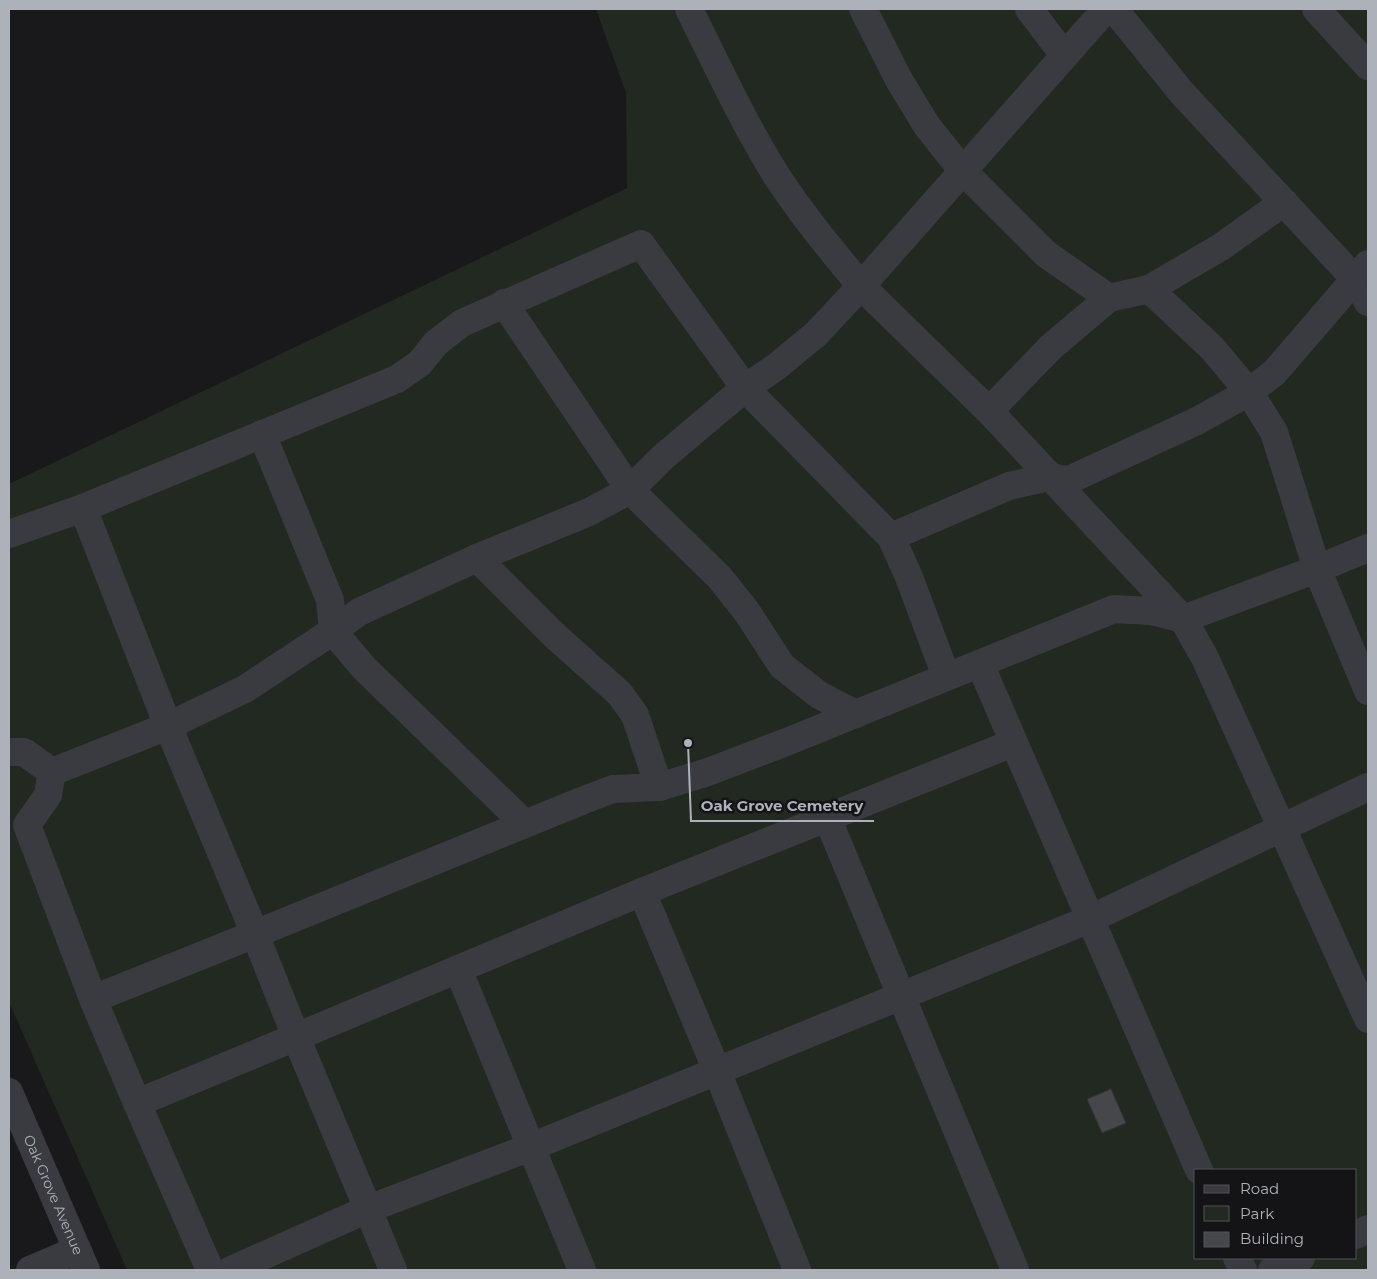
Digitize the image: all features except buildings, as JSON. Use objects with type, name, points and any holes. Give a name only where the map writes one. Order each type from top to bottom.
[{"type":"street","points":[[689,9],[727,86],[777,177],[817,233],[861,286],[989,411],[1183,619],[1205,658],[1368,1019]]},
{"type":"street","points":[[863,9],[899,80],[927,126],[962,170],[1046,254],[1109,298]]},
{"type":"street","points":[[1029,9],[1064,55]]},
{"type":"street","points":[[52,772],[168,726],[245,689],[333,631],[358,612],[477,558],[589,512],[630,490],[663,457],[745,388],[776,367],[816,334],[861,286],[1106,9]]},
{"type":"street","points":[[891,536],[1009,486],[1049,477],[1069,480],[1197,421],[1249,392],[1274,373],[1364,282],[1284,202],[1182,93],[1114,9]]},
{"type":"street","points":[[1316,9],[1368,66]]},
{"type":"street","points":[[989,411],[1050,347],[1109,298],[1149,290],[1221,247],[1284,202]]},
{"type":"street","points":[[9,534],[83,508],[396,379],[420,363],[436,343],[462,323],[641,244],[745,388],[891,536],[909,577],[946,676]]},
{"type":"street","points":[[1149,290],[1212,348],[1249,392],[1274,432],[1317,569],[1368,691]]},
{"type":"street","points":[[504,303],[630,490],[720,578],[747,612],[782,666],[819,695],[856,714]]},
{"type":"street","points":[[262,434],[330,600],[333,631],[364,668],[524,824]]},
{"type":"street","points":[[83,508],[168,726],[393,1270]]},
{"type":"street","points":[[93,999],[613,789],[658,787],[708,772],[1114,609],[1151,610],[1183,619],[1368,548]]},
{"type":"street","points":[[477,558],[554,635],[620,694],[635,715],[658,787]]},
{"type":"street","points":[[980,664],[1199,1169]]},
{"type":"street","points":[[137,1103],[642,892],[1013,743]]},
{"type":"street","points":[[9,752],[24,752],[52,772]]},
{"type":"street","points":[[52,772],[48,796],[18,824],[210,1270]]},
{"type":"street","points":[[231,1270],[368,1209],[531,1147],[1090,919],[1368,787]]},
{"type":"street","points":[[827,817],[1015,1270]]},
{"type":"street","points":[[642,892],[797,1270]]},
{"type":"street","points":[[458,969],[582,1270]]},
{"type":"street","name":"Oak Grove Avenue","points":[[9,1092],[82,1260]]},
{"type":"street","points":[[1272,1270],[1299,1259]]},
{"type":"street","points":[[30,1270],[82,1260]]},
{"type":"green space","points":[[596,9],[1368,9],[1368,1270],[127,1270],[9,1002],[9,484],[627,188],[626,93]]},
{"type":"place","name":"Oak Grove Cemetery","points":[[688,743]]}]
